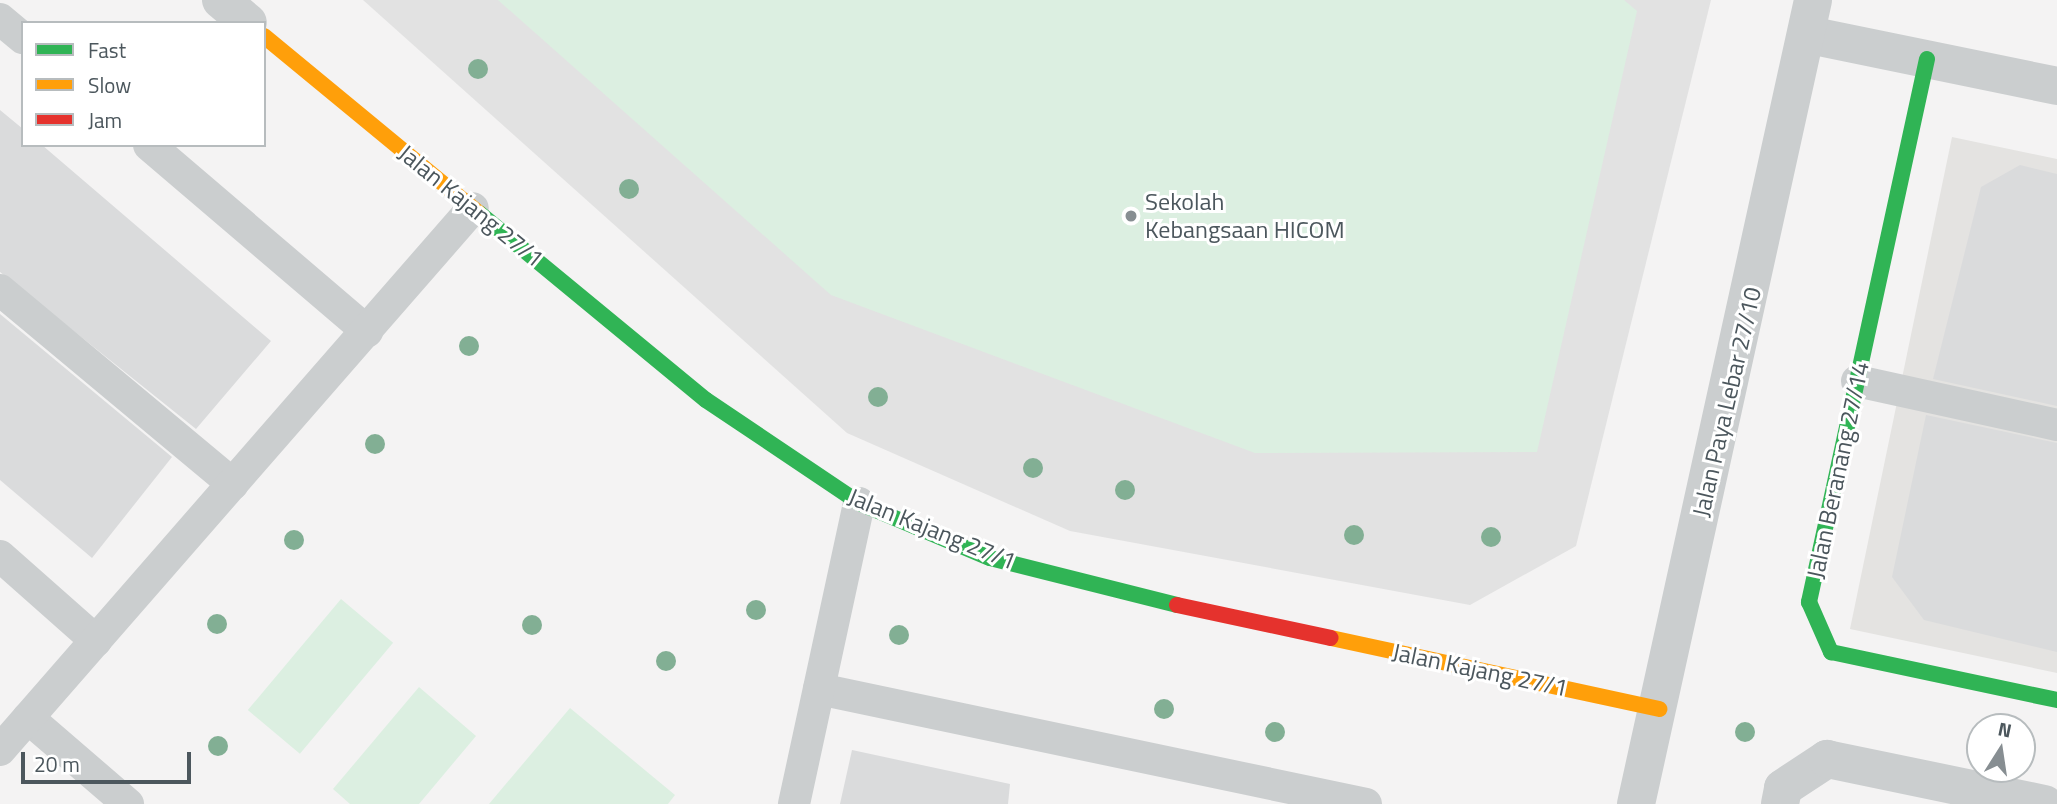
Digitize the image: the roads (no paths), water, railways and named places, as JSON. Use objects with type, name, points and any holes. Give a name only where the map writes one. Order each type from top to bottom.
[{"type":"street","points":[[220,0],[246,21]]},
{"type":"street","points":[[1811,17],[1927,59],[2057,86]]},
{"type":"street","name":"Jalan Paya Lebar 27/10","points":[[1636,804],[1811,17]]},
{"type":"street","name":"Jalan Kajang 27/1","points":[[266,38],[706,400],[859,503],[990,558],[1111,591],[1659,709]]},
{"type":"street","name":"Jalan Beranang 27/14","points":[[1927,59],[1809,602],[1831,652],[2057,700]]},
{"type":"street","points":[[1781,796],[1827,760],[2044,804]]},
{"type":"lane","points":[[0,19],[21,36]]},
{"type":"lane","points":[[151,147],[367,331]]},
{"type":"lane","points":[[0,750],[473,208]]},
{"type":"lane","points":[[0,290],[233,484]]},
{"type":"lane","points":[[1857,381],[2057,425]]},
{"type":"lane","points":[[794,804],[859,503]]},
{"type":"lane","points":[[0,556],[96,641]]},
{"type":"lane","points":[[819,690],[1366,804]]},
{"type":"lane","points":[[28,718],[128,804]]},
{"type":"place","name":"Sekolah Kebangsaan HICOM","points":[[1131,216]]}]
